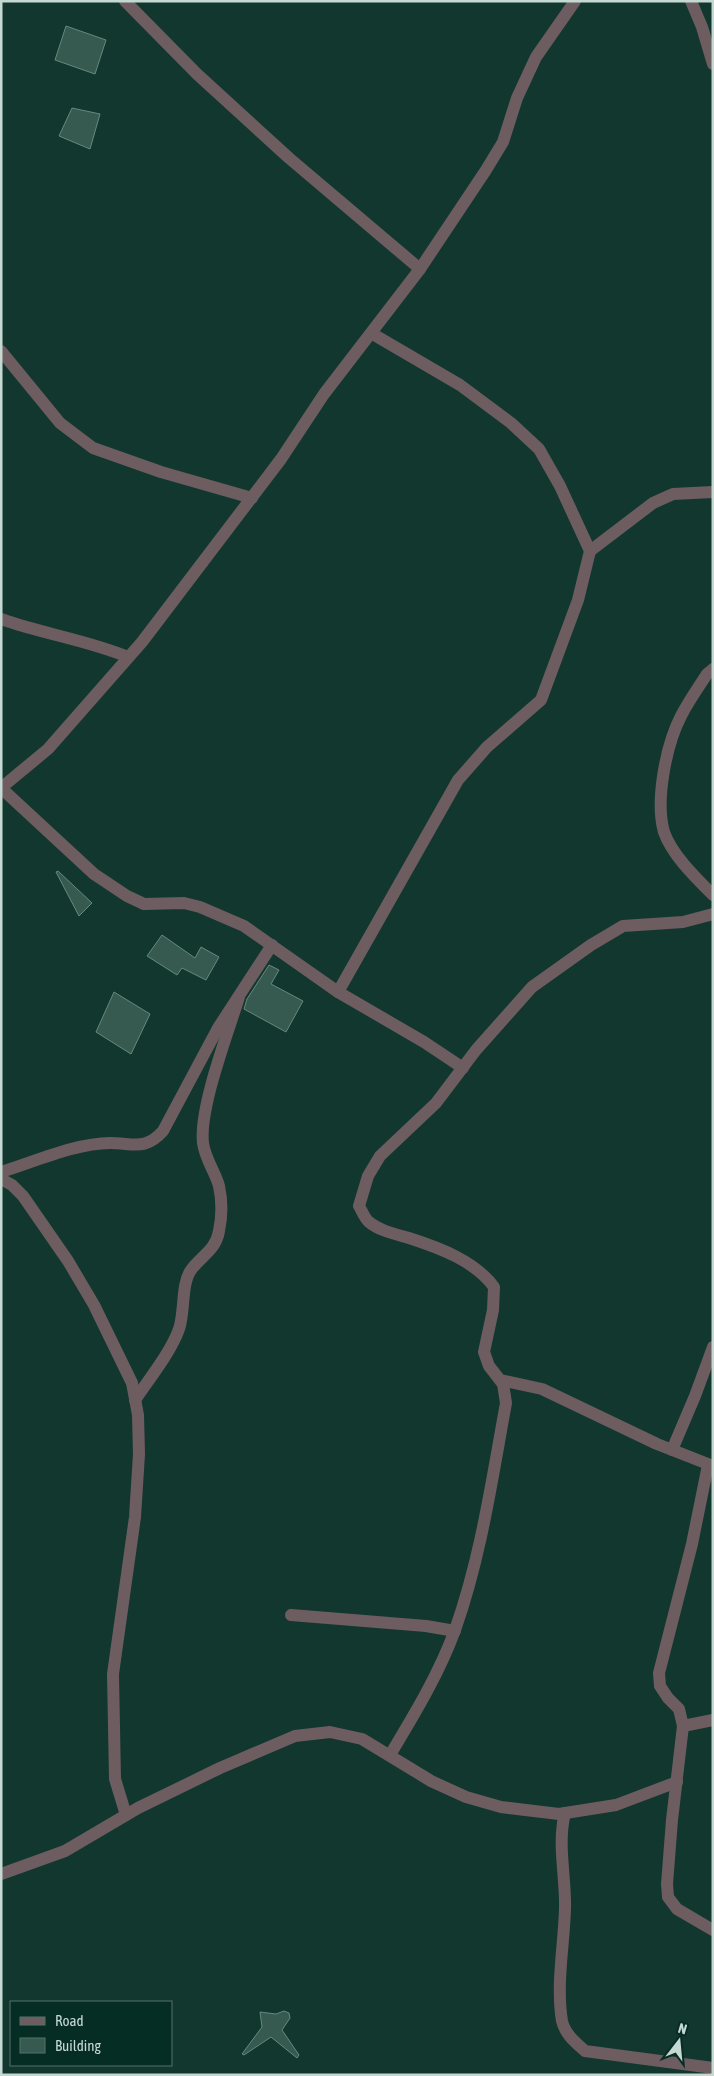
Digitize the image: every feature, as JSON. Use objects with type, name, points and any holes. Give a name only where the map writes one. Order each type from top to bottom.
[{"type":"street","points":[[125,1],[197,74],[289,158],[420,269]]},
{"type":"street","points":[[463,1068],[424,1042],[338,992],[244,926],[200,907],[184,903],[144,904],[127,896],[94,874],[1,788],[48,749],[128,657],[252,498],[281,459],[324,394],[420,269],[503,142],[517,98],[536,57],[575,1]]},
{"type":"street","points":[[691,1],[702,27],[713,64]]},
{"type":"street","points":[[338,992],[458,780],[487,747],[541,700],[578,600],[590,551],[560,486],[539,449],[511,423],[460,385],[371,333]]},
{"type":"street","points":[[1,351],[60,423],[93,448],[161,472],[252,498]]},
{"type":"street","points":[[590,551],[653,503],[673,494],[713,492]]},
{"type":"street","points":[[1,619],[24,627],[80,640],[128,657]]},
{"type":"street","points":[[713,669],[707,674],[680,717],[668,755],[660,803],[664,833],[685,867],[713,896]]},
{"type":"street","points":[[390,1755],[425,1698],[455,1631],[474,1569],[506,1403],[503,1384],[489,1366],[484,1352],[493,1310],[494,1288],[484,1274],[466,1261],[412,1239],[383,1230],[367,1222],[360,1206],[368,1176],[380,1156],[436,1103],[463,1068],[532,987],[591,945],[623,926],[683,922],[713,914]]},
{"type":"street","points":[[1,1172],[69,1150],[108,1143],[140,1145],[153,1142],[163,1131],[194,1071],[272,945]]},
{"type":"street","points":[[135,1400],[178,1332],[184,1312],[186,1281],[191,1270],[214,1247],[219,1234],[221,1217],[218,1185],[208,1164],[203,1143],[212,1086],[239,997]]},
{"type":"street","points":[[1,1179],[12,1185],[23,1196],[68,1261],[94,1305],[132,1383],[139,1454],[135,1517],[113,1674],[115,1779],[126,1815]]},
{"type":"street","points":[[672,1450],[696,1396],[713,1347]]},
{"type":"street","points":[[500,1380],[542,1389],[672,1450],[711,1466],[659,1672],[660,1686],[679,1710],[683,1726],[667,1884],[668,1897],[677,1909],[713,1930]]},
{"type":"street","points":[[291,1615],[426,1626],[455,1631]]},
{"type":"street","points":[[683,1726],[713,1720]]},
{"type":"street","points":[[1,1874],[65,1851],[126,1815],[220,1768],[295,1736],[330,1732],[362,1739],[431,1781],[466,1797],[501,1807],[565,1813],[616,1805],[677,1782]]},
{"type":"street","points":[[565,1813],[561,1829],[565,1907],[561,2004],[562,2022],[570,2039],[585,2051],[713,2068]]},
{"type":"building","points":[[66,26],[106,40],[95,74],[55,60]]},
{"type":"building","points":[[72,108],[100,114],[90,149],[59,136]]},
{"type":"building","points":[[58,871],[92,903],[79,916],[56,872]]},
{"type":"building","points":[[162,935],[195,958],[201,947],[219,957],[206,980],[182,968],[177,975],[147,956]]},
{"type":"building","points":[[269,965],[279,970],[271,984],[303,1001],[286,1032],[244,1009],[247,999]]},
{"type":"building","points":[[114,992],[150,1014],[131,1054],[96,1032]]},
{"type":"building","points":[[284,2011],[289,2013],[290,2018],[282,2030],[299,2055],[297,2058],[271,2037],[244,2055],[242,2054],[262,2027],[260,2012],[276,2014]]}]
